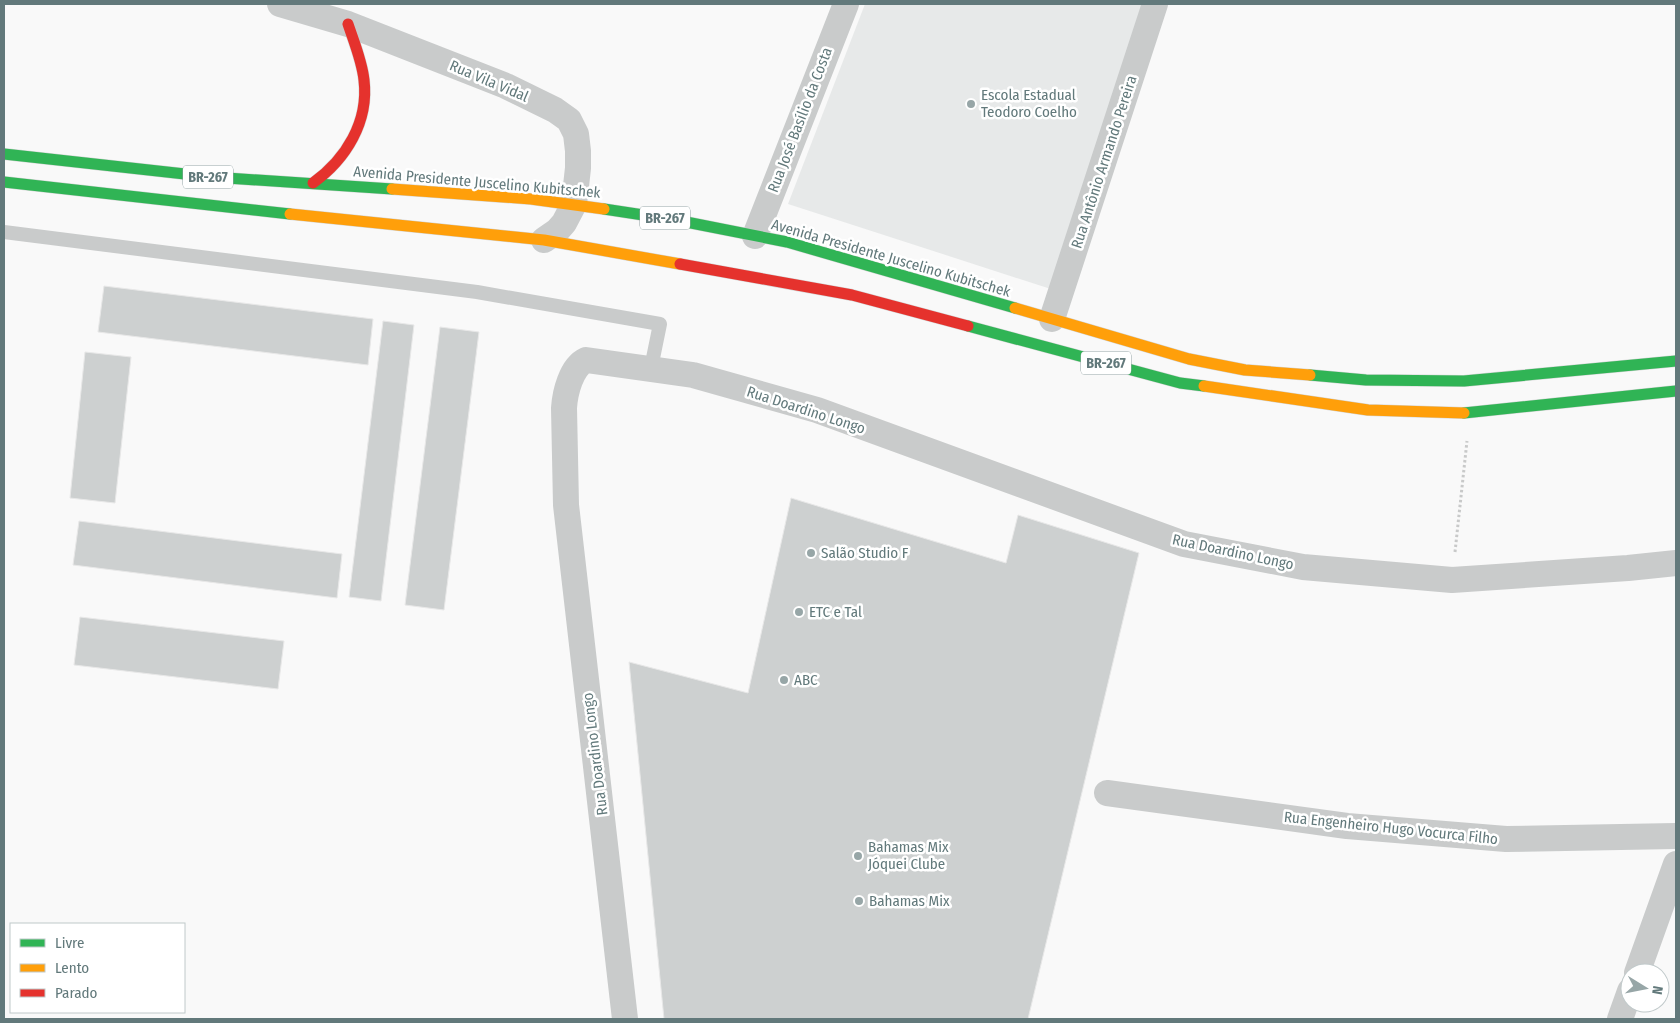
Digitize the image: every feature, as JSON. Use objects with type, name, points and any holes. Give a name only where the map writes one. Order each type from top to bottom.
[{"type":"highway","points":[[313,183],[335,166],[351,143],[358,126],[364,94],[361,66],[341,16]]},
{"type":"highway","name":"Avenida Presidente Juscelino Kubitschek","points":[[4,154],[212,177],[414,190],[577,212],[676,220],[787,242],[1189,359],[1245,370],[1366,380],[1464,381],[1676,361]]},
{"type":"highway","name":"BR-267","points":[[4,182],[278,214],[544,240],[852,295],[1180,383],[1368,410],[1470,413],[1676,391]]},
{"type":"highway","points":[[590,235],[602,250]]},
{"type":"street","name":"Rua Vila Vidal","points":[[280,4],[341,16],[506,86],[555,110],[568,120],[576,134],[578,151],[577,212],[557,231],[544,240]]},
{"type":"street","name":"Rua José Basílio da Costa","points":[[755,236],[846,4]]},
{"type":"street","name":"Rua Antônio Armando Pereira","points":[[1052,319],[1155,4]]},
{"type":"street","name":"Rua Doardino Longo","points":[[625,1019],[566,505],[565,394],[570,381],[582,361],[590,359],[693,375],[817,410],[1184,544],[1303,567],[1452,580],[1676,563]]},
{"type":"street","name":"Rua Engenheiro Hugo Vocurca Filho","points":[[1108,793],[1347,826],[1506,839],[1676,836]]},
{"type":"street","points":[[1641,963],[1676,864]]},
{"type":"lane","points":[[4,232],[477,292],[660,324],[651,368]]},
{"type":"path","points":[[1452,580],[1470,413]]},
{"type":"shaded area","name":"Escola Estadual Teodoro Coelho","points":[[865,4],[1147,4],[1057,291],[788,204]]},
{"type":"building","points":[[104,286],[373,319],[368,365],[98,332]]},
{"type":"building","points":[[383,321],[414,325],[381,601],[349,597]]},
{"type":"building","points":[[440,327],[479,332],[444,610],[405,605]]},
{"type":"building","points":[[85,352],[131,357],[115,503],[70,498]]},
{"type":"building","name":"Bahamas Mix Jóquei Clube","points":[[791,498],[1006,563],[1018,515],[1139,553],[1028,1019],[664,1019],[629,662],[748,693]]},
{"type":"building","points":[[79,521],[342,554],[337,598],[73,565]]},
{"type":"building","points":[[80,617],[284,641],[278,689],[74,665]]},
{"type":"traffic: fast","points":[[4,154],[212,177],[392,189]]},
{"type":"traffic: fast","points":[[4,182],[290,214]]},
{"type":"traffic: fast","points":[[604,209],[676,220],[787,242],[1015,308]]},
{"type":"traffic: fast","points":[[968,326],[1180,383],[1204,386]]},
{"type":"traffic: fast","points":[[1310,375],[1366,380],[1464,381],[1676,361]]},
{"type":"traffic: fast","points":[[1464,413],[1676,391]]},
{"type":"traffic: slow","points":[[392,189],[531,199],[604,209]]},
{"type":"traffic: slow","points":[[290,214],[544,240],[680,264]]},
{"type":"traffic: slow","points":[[1015,308],[1189,359],[1245,370],[1310,375]]},
{"type":"traffic: slow","points":[[1204,386],[1368,410],[1464,413]]},
{"type":"traffic: jam","points":[[313,183],[336,163],[345,151],[359,125],[363,110],[365,96],[363,73],[348,24]]},
{"type":"traffic: jam","points":[[680,264],[852,295],[968,326]]},
{"type":"place","name":"Escola Estadual Teodoro Coelho","points":[[971,104]]},
{"type":"place","name":"Salão Studio F","points":[[811,553]]},
{"type":"place","name":"ETC e Tal","points":[[799,612]]},
{"type":"place","name":"ABC","points":[[784,680]]},
{"type":"place","name":"Bahamas Mix Jóquei Clube","points":[[858,856]]},
{"type":"place","name":"Bahamas Mix","points":[[859,901]]}]
